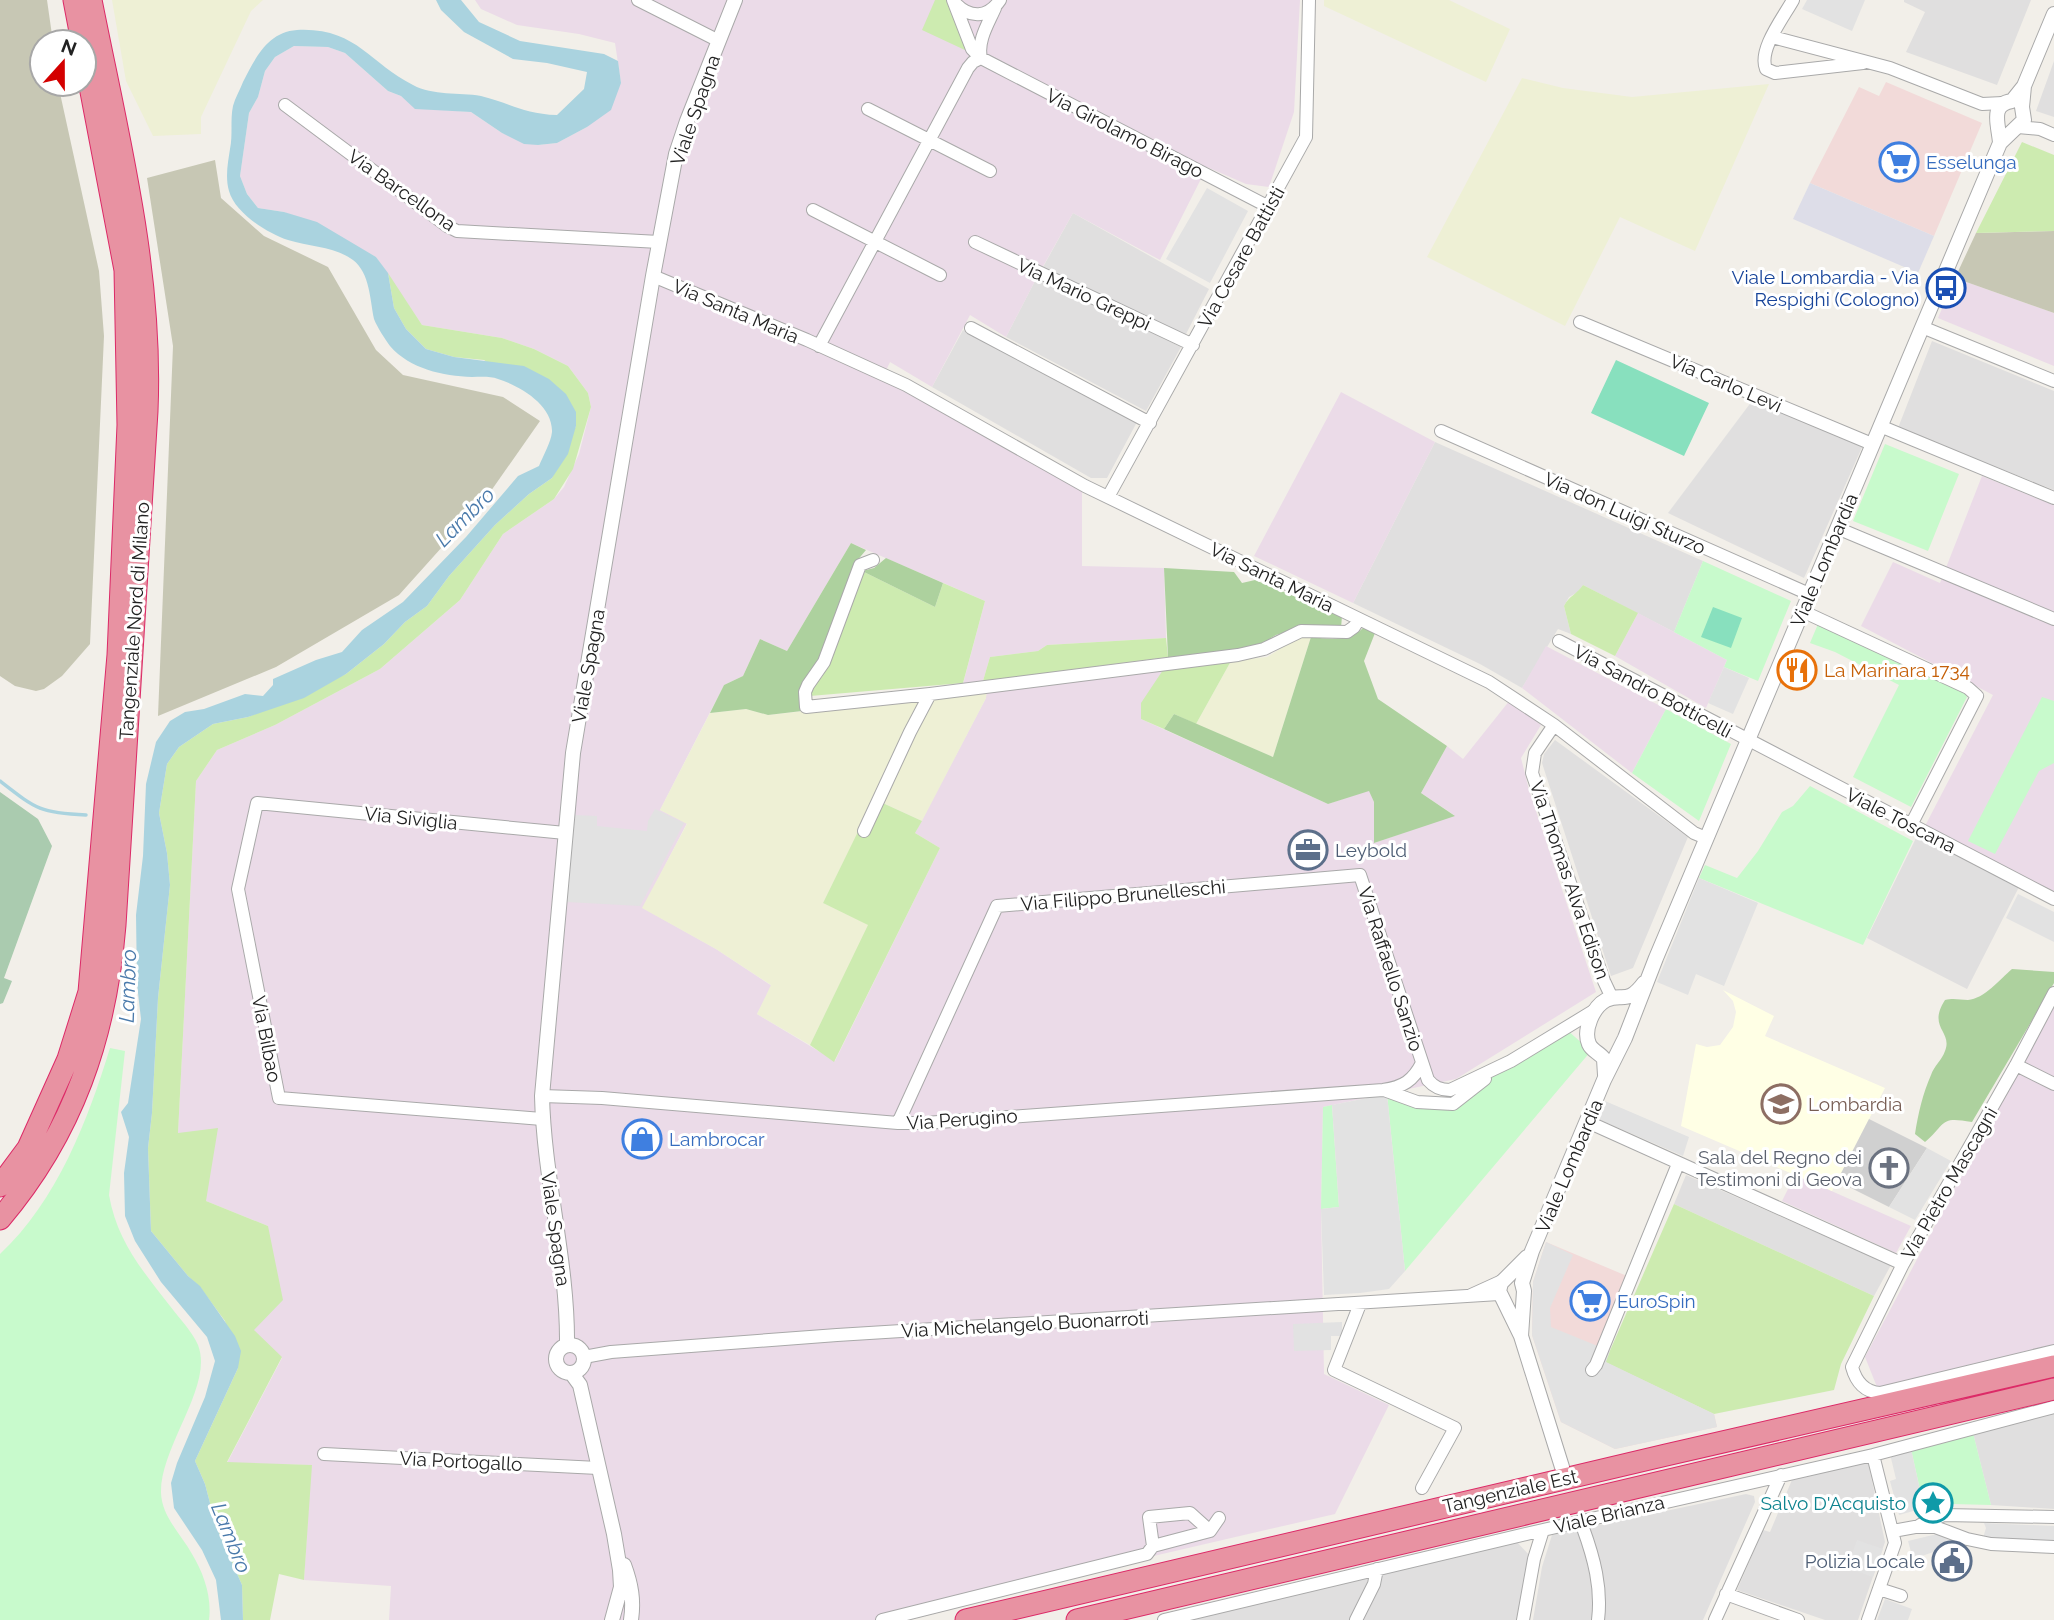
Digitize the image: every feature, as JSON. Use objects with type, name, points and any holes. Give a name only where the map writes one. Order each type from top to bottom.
[{"type":"highway","points":[[74,0],[79,28]]},
{"type":"highway","name":"Tangenziale Nord di Milano","points":[[0,1219],[31,1180],[55,1140],[80,1088],[106,1004],[115,925],[147,411],[148,347],[138,237],[91,0]]},
{"type":"highway","name":"Tangenziale Nord di Milano","points":[[0,1186],[28,1148],[68,1059],[89,992],[118,655],[128,425],[125,270],[92,98]]},
{"type":"highway","name":"Tangenziale Est","points":[[966,1620],[2054,1366]]},
{"type":"highway","name":"Tangenziale Est","points":[[1077,1620],[2054,1389]]},
{"type":"highway","points":[[952,1620],[1043,1601]]},
{"type":"street","points":[[638,0],[719,41]]},
{"type":"street","name":"Viale Spagna","points":[[631,1620],[631,1585],[614,1534],[580,1385],[572,1374],[560,1370],[556,1362],[557,1353],[567,1345],[568,1312],[541,1096],[573,753],[659,242],[676,154],[735,0]]},
{"type":"street","points":[[953,0],[969,14],[982,15],[997,4]]},
{"type":"street","points":[[953,0],[972,49],[981,58]]},
{"type":"street","name":"Via Cesare Battisti","points":[[1108,497],[1306,137],[1309,0]]},
{"type":"street","points":[[1793,0],[1765,49],[1763,61],[1766,69],[1775,73],[1870,63]]},
{"type":"street","points":[[981,58],[979,50],[982,39],[997,4]]},
{"type":"street","name":"Viale Lombardia","points":[[1510,1289],[1532,1251],[1588,1122],[1872,444],[2000,143],[2016,114],[2024,86],[2054,14]]},
{"type":"street","points":[[1772,37],[1890,68],[1982,104],[2016,114],[2054,135]]},
{"type":"street","name":"Via Santa Maria","points":[[819,346],[968,68],[981,58]]},
{"type":"street","name":"Via Girolamo Birago","points":[[981,58],[1269,207]]},
{"type":"street","points":[[1982,104],[2007,129],[2016,114]]},
{"type":"street","name":"Via Barcellona","points":[[285,105],[457,231],[659,242]]},
{"type":"street","name":"Viale Lombardia","points":[[2000,143],[1998,108],[2016,114]]},
{"type":"street","points":[[867,109],[990,172]]},
{"type":"street","points":[[813,210],[940,275]]},
{"type":"street","name":"Via Mario Greppi","points":[[975,242],[1193,345]]},
{"type":"street","name":"Via Santa Maria","points":[[653,276],[819,346],[919,392],[1108,497],[1489,682],[1553,725],[1694,833],[1706,838]]},
{"type":"street","name":"Via Carlo Levi","points":[[1580,322],[1872,444]]},
{"type":"street","points":[[1922,327],[2054,381]]},
{"type":"street","points":[[971,328],[1150,423]]},
{"type":"street","points":[[1880,426],[2054,498]]},
{"type":"street","name":"Via don Luigi Sturzo","points":[[1441,431],[1809,594]]},
{"type":"street","points":[[1837,528],[2054,619]]},
{"type":"street","points":[[873,560],[860,565],[824,662],[805,692],[806,707],[1238,655],[1264,649],[1301,631],[1347,632],[1359,619]]},
{"type":"street","points":[[1802,611],[1968,688],[1977,696],[1911,825]]},
{"type":"street","name":"Via Sandro Botticelli","points":[[1559,641],[1747,741]]},
{"type":"street","points":[[864,831],[905,741],[930,694]]},
{"type":"street","name":"Via Thomas Alva Edison","points":[[1553,725],[1535,753],[1532,773],[1604,981],[1616,999]]},
{"type":"street","name":"Viale Toscana","points":[[1747,741],[2054,899]]},
{"type":"street","name":"Via Siviglia","points":[[257,803],[565,833]]},
{"type":"street","name":"Via Bilbao","points":[[257,803],[238,889],[279,1098],[542,1119]]},
{"type":"street","name":"Via Raffaello Sanzio","points":[[1360,875],[1422,1063]]},
{"type":"street","name":"Via Filippo Brunelleschi","points":[[898,1123],[997,906],[1360,875]]},
{"type":"street","name":"Viale Lombardia","points":[[1595,1010],[1605,1000],[1635,993],[1648,977]]},
{"type":"street","name":"Via Pietro Mascagni","points":[[2054,993],[1903,1264],[1854,1358],[1852,1367],[1861,1386],[1871,1392],[1881,1393],[2054,1351]]},
{"type":"street","points":[[1616,999],[1630,1006],[1632,1018]]},
{"type":"street","points":[[1595,1010],[1587,1037],[1591,1048],[1601,1054],[1613,1053],[1618,1049]]},
{"type":"street","name":"Via Perugino","points":[[1422,1063],[1427,1080],[1434,1087],[1450,1090],[1511,1061],[1595,1010]]},
{"type":"street","points":[[1567,1028],[1587,1037]]},
{"type":"street","name":"Viale Lombardia","points":[[1601,1054],[1606,1066],[1604,1080]]},
{"type":"street","name":"Via Perugino","points":[[1383,1090],[1417,1102],[1453,1104],[1511,1061]]},
{"type":"street","name":"Via Perugino","points":[[541,1096],[602,1098],[898,1123],[1383,1090],[1401,1087],[1417,1073],[1422,1063]]},
{"type":"street","points":[[2016,1065],[2054,1084]]},
{"type":"street","points":[[1588,1122],[1903,1264]]},
{"type":"street","points":[[1592,1370],[1678,1164]]},
{"type":"street","points":[[1510,1289],[1521,1336],[1562,1467]]},
{"type":"street","name":"Via Michelangelo Buonarroti","points":[[584,1357],[611,1352],[837,1335],[1360,1304],[1467,1296],[1510,1289]]},
{"type":"street","points":[[1360,1304],[1334,1370],[1455,1428],[1422,1488]]},
{"type":"street","points":[[567,1345],[580,1349],[584,1357],[583,1366],[572,1374]]},
{"type":"street","name":"Viale Brianza","points":[[1164,1620],[1873,1455],[2054,1407]]},
{"type":"street","name":"Via Portogallo","points":[[324,1454],[598,1468]]},
{"type":"street","points":[[1868,1620],[1895,1543],[1873,1455]]},
{"type":"street","points":[[1715,1620],[1780,1475]]},
{"type":"street","points":[[1153,1546],[1149,1517],[1190,1514],[1210,1531]]},
{"type":"street","points":[[1893,1531],[1915,1527],[1944,1515],[2054,1517]]},
{"type":"street","points":[[882,1620],[1147,1554],[1153,1546],[1210,1531],[1219,1518]]},
{"type":"street","points":[[1915,1527],[1943,1528],[1967,1539],[1991,1544],[2054,1547]]},
{"type":"street","points":[[1583,1528],[1595,1563],[1598,1620]]},
{"type":"street","points":[[1523,1620],[1534,1559],[1544,1530]]},
{"type":"street","name":"Viale Spagna","points":[[612,1620],[621,1587],[614,1534]]},
{"type":"street","points":[[1356,1620],[1374,1584],[1377,1569]]},
{"type":"street","points":[[1879,1589],[1901,1596]]},
{"type":"street","points":[[1726,1594],[1798,1620]]},
{"type":"shaded area","points":[[0,0],[47,0],[51,28],[28,28],[28,98],[61,98],[99,271],[104,336],[90,644],[62,676],[44,689],[36,691],[15,686],[0,676]]},
{"type":"shaded area","points":[[112,0],[263,0],[251,11],[201,117],[201,134],[153,136],[126,81]]},
{"type":"shaded area","points":[[475,0],[1300,0],[1294,112],[1269,187],[1246,184],[1207,167],[1160,260],[1073,213],[1006,337],[970,315],[932,387],[890,362],[883,377],[1082,489],[1082,566],[1164,568],[1166,638],[1047,645],[1038,651],[990,657],[983,681],[1164,657],[1165,667],[1141,719],[1328,804],[1369,790],[1374,802],[1374,843],[1454,815],[1421,793],[1447,746],[1463,759],[1510,700],[1541,725],[1521,758],[1529,790],[1596,992],[1456,1079],[1323,1107],[1321,1209],[1324,1374],[1389,1405],[1335,1514],[878,1620],[389,1620],[391,1586],[304,1580],[311,1465],[227,1463],[282,1358],[253,1330],[268,1226],[206,1201],[178,1133],[196,781],[217,750],[275,725],[380,669],[460,600],[503,534],[554,499],[564,487],[579,454],[591,407],[588,393],[568,366],[534,349],[502,338],[422,325],[376,257],[284,212],[258,208],[247,194],[240,176],[249,113],[258,97],[265,71],[275,57],[294,46],[328,47],[345,53],[388,91],[401,96],[415,108],[471,112],[502,133],[538,145],[557,143],[587,127],[621,83],[615,43],[579,34],[517,25],[481,9]],"holes":[[[851,543],[985,601],[960,695],[986,698],[915,833],[940,848],[835,1061],[757,1014],[772,986],[716,949],[643,908],[687,823],[660,810],[724,685],[743,676],[760,639],[787,651]]]},
{"type":"shaded area","points":[[1324,0],[1449,0],[1510,29],[1486,82],[1324,6]]},
{"type":"shaded area","points":[[1807,0],[1865,0],[1852,31],[1802,9]]},
{"type":"shaded area","points":[[1904,0],[2031,0],[1997,85],[1906,52],[1925,12]]},
{"type":"shaded area","points":[[2054,61],[2054,117],[2036,111]]},
{"type":"shaded area","points":[[1522,78],[1563,88],[1632,97],[1769,84],[1695,251],[1620,217],[1565,326],[1427,257]]},
{"type":"shaded area","name":"Esselunga","points":[[1886,82],[1982,123],[1934,236],[1810,183],[1859,87],[1879,96]]},
{"type":"shaded area","points":[[215,160],[221,198],[264,236],[328,267],[376,350],[403,375],[503,397],[540,421],[486,498],[399,595],[276,667],[158,716],[173,346],[147,178]]},
{"type":"shaded area","points":[[1810,183],[1934,236],[1918,273],[1793,219]]},
{"type":"shaded area","points":[[1207,188],[1248,211],[1210,283],[1166,259]]},
{"type":"shaded area","points":[[1073,213],[1209,289],[1185,336],[1043,267]]},
{"type":"shaded area","points":[[2054,231],[2054,313],[1955,278],[1976,233]]},
{"type":"shaded area","points":[[1037,277],[1181,347],[1146,411],[1006,337]]},
{"type":"shaded area","points":[[1955,278],[2054,313],[2054,366],[1938,318]]},
{"type":"shaded area","points":[[963,330],[1137,422],[1107,478],[1091,478],[932,387]]},
{"type":"shaded area","points":[[1932,341],[2054,391],[2054,490],[1898,428]]},
{"type":"shaded area","points":[[1341,392],[1435,442],[1353,603],[1254,556]]},
{"type":"shaded area","points":[[1752,401],[1863,445],[1804,578],[1668,513]]},
{"type":"shaded area","points":[[1435,442],[1703,561],[1674,632],[1583,585],[1569,597],[1564,606],[1571,634],[1558,629],[1522,688],[1480,664],[1353,603]]},
{"type":"shaded area","points":[[1982,476],[2054,505],[2054,895],[1924,828],[1993,695],[1861,626],[1893,562],[1940,583]]},
{"type":"shaded area","points":[[1638,613],[1727,660],[1706,708],[1615,656]]},
{"type":"shaded area","points":[[1299,637],[1311,637],[1273,757],[1196,724],[1231,661],[1267,657]]},
{"type":"shaded area","points":[[1546,646],[1666,709],[1632,773],[1522,688]]},
{"type":"shaded area","points":[[1724,667],[1749,678],[1733,714],[1708,703]]},
{"type":"shaded area","points":[[987,691],[986,698],[922,821],[881,802],[932,699]]},
{"type":"shaded area","points":[[925,698],[823,903],[869,925],[810,1045],[757,1014],[771,985],[716,949],[642,908],[687,824],[660,810],[710,713],[746,709],[768,715]]},
{"type":"shaded area","points":[[1555,740],[1688,837],[1633,968],[1611,976],[1542,763],[1544,754]]},
{"type":"shaded area","points":[[0,792],[38,819],[52,846],[4,978],[12,981],[3,1003],[0,1004]]},
{"type":"shaded area","points":[[655,809],[684,823],[640,906],[566,902],[574,815],[597,816],[597,826],[647,831],[648,821]]},
{"type":"shaded area","points":[[1918,834],[2019,887],[1967,989],[1867,938]]},
{"type":"shaded area","points":[[1699,878],[1758,903],[1724,986],[1696,974],[1688,995],[1657,982]]},
{"type":"shaded area","points":[[2018,894],[2054,912],[2054,942],[2006,918]]},
{"type":"shaded area","name":"Lombardia","points":[[1723,990],[1774,1016],[1765,1036],[1885,1088],[1832,1191],[1681,1126],[1696,1044],[1707,1047],[1720,1045],[1733,1027],[1736,1012],[1733,1001]]},
{"type":"shaded area","points":[[2054,1002],[2054,1347],[1879,1392],[1865,1357]]},
{"type":"shaded area","points":[[1387,1094],[1405,1271],[1389,1289],[1324,1295],[1321,1209],[1339,1207],[1332,1105]]},
{"type":"shaded area","points":[[1605,1101],[1689,1137],[1683,1156],[1598,1119]]},
{"type":"shaded area","points":[[1869,1119],[1927,1148],[1889,1207],[1837,1181]]},
{"type":"shaded area","points":[[1927,1148],[1951,1161],[1915,1220],[1889,1207]]},
{"type":"shaded area","points":[[1686,1175],[1891,1265],[1874,1296],[1674,1204]]},
{"type":"shaded area","points":[[1795,1175],[1911,1226],[1896,1253],[1782,1201]]},
{"type":"shaded area","points":[[1546,1242],[1627,1276],[1597,1345],[1610,1351],[1606,1362],[1714,1414],[1717,1427],[1615,1449],[1561,1422],[1532,1335],[1533,1282]]},
{"type":"shaded area","points":[[1546,1242],[1573,1255],[1550,1308],[1551,1327],[1610,1351],[1606,1362],[1714,1414],[1717,1427],[1615,1449],[1561,1422],[1532,1335],[1533,1282]]},
{"type":"shaded area","points":[[1342,1322],[1342,1336],[1331,1336],[1331,1350],[1294,1351],[1293,1324]]},
{"type":"shaded area","points":[[2054,1413],[2054,1509],[1991,1505],[1973,1433]]},
{"type":"shaded area","points":[[1911,1449],[1924,1508],[1899,1515],[1890,1481],[1896,1479],[1890,1454]]},
{"type":"shaded area","points":[[1868,1462],[1885,1542],[1858,1620],[1825,1620],[1737,1590],[1763,1530],[1770,1532],[1794,1475]]},
{"type":"shaded area","points":[[1746,1494],[1754,1496],[1755,1502],[1703,1620],[1533,1620],[1542,1567],[1552,1535]]},
{"type":"shaded area","points":[[1984,1523],[2054,1526],[2054,1542],[1983,1538],[1986,1528]]},
{"type":"shaded area","points":[[1937,1534],[1957,1544],[1913,1559],[1908,1541]]},
{"type":"shaded area","points":[[1857,1540],[1883,1549],[1873,1577],[1847,1568]]},
{"type":"shaded area","points":[[1516,1541],[1530,1556],[1516,1620],[1186,1620]]},
{"type":"shaded area","points":[[1885,1599],[1912,1609],[1908,1620],[1877,1620]]},
{"type":"green space","points":[[935,0],[948,0],[967,51],[922,30]]},
{"type":"green space","points":[[2022,142],[2054,155],[2054,231],[1976,233]]},
{"type":"green space","points":[[388,273],[422,325],[502,338],[534,349],[568,366],[588,393],[591,407],[573,469],[554,499],[503,534],[460,600],[380,669],[275,725],[217,750],[196,781],[178,1133],[218,1128],[206,1201],[268,1226],[283,1300],[254,1330],[282,1357],[227,1462],[312,1465],[304,1580],[279,1574],[270,1620],[243,1620],[242,1585],[216,1526],[205,1484],[195,1461],[238,1368],[225,1321],[200,1287],[151,1231],[148,1148],[158,998],[170,885],[159,813],[167,764],[179,747],[213,724],[248,717],[346,674],[384,644],[405,622],[427,606],[449,576],[495,525],[529,494],[552,478],[576,426],[484,360],[454,357],[426,349],[406,329],[394,308]]},
{"type":"green space","points":[[1616,360],[1709,403],[1684,456],[1591,413]]},
{"type":"green space","points":[[1885,444],[1959,474],[1928,551],[1853,521]]},
{"type":"green space","points":[[851,543],[866,550],[856,562],[819,661],[802,684],[802,711],[768,715],[746,709],[710,713],[724,685],[743,676],[760,639],[787,651]]},
{"type":"green space","points":[[886,558],[943,583],[935,607],[862,571],[874,568]]},
{"type":"green space","points":[[1703,561],[1791,601],[1758,681],[1724,667],[1727,660],[1674,632]]},
{"type":"green space","points":[[1164,568],[1234,572],[1242,583],[1255,580],[1342,616],[1341,628],[1298,628],[1276,635],[1256,647],[1213,655],[1168,657]]},
{"type":"green space","points":[[862,571],[935,607],[943,583],[985,601],[963,683],[810,696],[811,689],[822,677],[829,663]]},
{"type":"green space","points":[[1583,585],[1638,613],[1615,656],[1571,634],[1564,606]]},
{"type":"green space","points":[[1713,607],[1742,618],[1731,648],[1701,637]]},
{"type":"green space","points":[[1818,624],[1960,687],[1967,697],[1911,807],[1853,777],[1899,685],[1835,652],[1810,643]]},
{"type":"green space","points":[[1363,628],[1375,633],[1364,661],[1378,699],[1447,746],[1421,793],[1455,816],[1374,843],[1374,802],[1369,791],[1328,804],[1164,729],[1174,714],[1273,757],[1311,637],[1345,638]]},
{"type":"green space","points":[[1166,638],[1168,657],[983,681],[990,657],[1038,651],[1047,645]]},
{"type":"green space","points":[[1231,661],[1196,724],[1174,714],[1164,729],[1141,719],[1141,703],[1165,667]]},
{"type":"green space","points":[[2042,697],[2054,701],[2054,763],[2039,771],[1995,854],[1968,841]]},
{"type":"green space","points":[[1666,709],[1731,744],[1699,821],[1632,773]]},
{"type":"green space","points":[[1810,786],[1913,841],[1863,945],[1699,878],[1705,865],[1737,878],[1758,851],[1782,812],[1793,806]]},
{"type":"green space","points":[[874,799],[922,821],[915,833],[940,848],[834,1062],[810,1045],[868,925],[823,903]]},
{"type":"green space","points":[[2012,969],[2054,972],[2054,983],[1972,1122],[1948,1121],[1925,1142],[1915,1134],[1919,1111],[1932,1072],[1947,1044],[1939,1023],[1940,1009],[1945,1000],[1968,1000],[1980,996]]},
{"type":"green space","points":[[1567,1030],[1591,1051],[1405,1271],[1387,1094],[1443,1105]]},
{"type":"green space","points":[[110,1048],[125,1051],[109,1195],[113,1212],[132,1254],[198,1345],[201,1361],[193,1397],[163,1475],[161,1493],[168,1518],[200,1570],[208,1594],[209,1620],[0,1620],[0,1254],[38,1210],[54,1185],[81,1131]]},
{"type":"green space","points":[[1332,1105],[1339,1207],[1321,1209],[1323,1107]]},
{"type":"green space","points":[[1674,1204],[1874,1296],[1841,1364],[1834,1390],[1714,1414],[1605,1362]]},
{"type":"green space","points":[[1973,1433],[1991,1505],[1952,1504],[1924,1508],[1911,1449]]},
{"type":"water","points":[[436,0],[461,0],[479,22],[520,41],[604,54],[618,61],[621,83],[611,110],[557,143],[524,144],[471,112],[415,109],[401,96],[388,91],[345,53],[328,47],[294,46],[275,57],[265,71],[258,97],[249,113],[240,176],[247,194],[258,208],[284,212],[317,222],[376,257],[388,273],[394,308],[406,329],[426,349],[454,357],[524,366],[549,379],[566,394],[576,412],[576,426],[568,454],[552,478],[529,494],[495,525],[449,576],[427,606],[405,622],[384,644],[346,674],[304,698],[248,717],[213,724],[179,747],[167,764],[159,813],[170,885],[158,998],[148,1148],[151,1231],[188,1276],[200,1286],[235,1336],[241,1351],[238,1368],[195,1461],[205,1484],[216,1526],[242,1585],[243,1620],[221,1620],[216,1580],[202,1550],[174,1508],[171,1483],[205,1397],[215,1361],[207,1337],[161,1282],[135,1241],[125,1216],[124,1173],[129,1137],[121,1112],[128,1103],[141,1019],[137,984],[136,915],[143,856],[146,784],[156,742],[170,721],[185,712],[204,709],[245,694],[263,696],[273,685],[273,679],[342,652],[362,630],[403,602],[466,537],[518,476],[539,466],[552,432],[551,422],[541,405],[516,386],[492,377],[439,373],[417,366],[398,354],[377,326],[366,279],[359,265],[346,255],[330,249],[280,237],[262,227],[238,207],[229,191],[227,170],[232,111],[243,82],[263,48],[278,36],[297,30],[334,34],[348,40],[398,76],[429,91],[481,96],[526,110],[557,115],[584,89],[587,72],[513,59],[464,32],[441,10]]},
{"type":"waterway","points":[[0,781],[39,808],[58,813],[86,815]]},
{"type":"place","name":"Esselunga","points":[[1899,162]]},
{"type":"place","name":"Viale Lombardia - Via Respighi (Cologno)","points":[[1946,288]]},
{"type":"place","name":"La Marinara 1734","points":[[1797,670]]},
{"type":"place","name":"Leybold","points":[[1308,850]]},
{"type":"place","name":"Lombardia","points":[[1781,1104]]},
{"type":"place","name":"Lambrocar","points":[[642,1139]]},
{"type":"place","name":"Sala del Regno dei Testimoni di Geova","points":[[1889,1168]]},
{"type":"place","name":"EuroSpin","points":[[1590,1301]]},
{"type":"place","name":"Salvo D'Acquisto","points":[[1933,1503]]},
{"type":"place","name":"Polizia Locale","points":[[1952,1561]]},
{"type":"water label","name":"Lambro","points":[[465,517]]},
{"type":"water label","name":"Lambro","points":[[128,986]]},
{"type":"water label","name":"Lambro","points":[[231,1538]]}]
